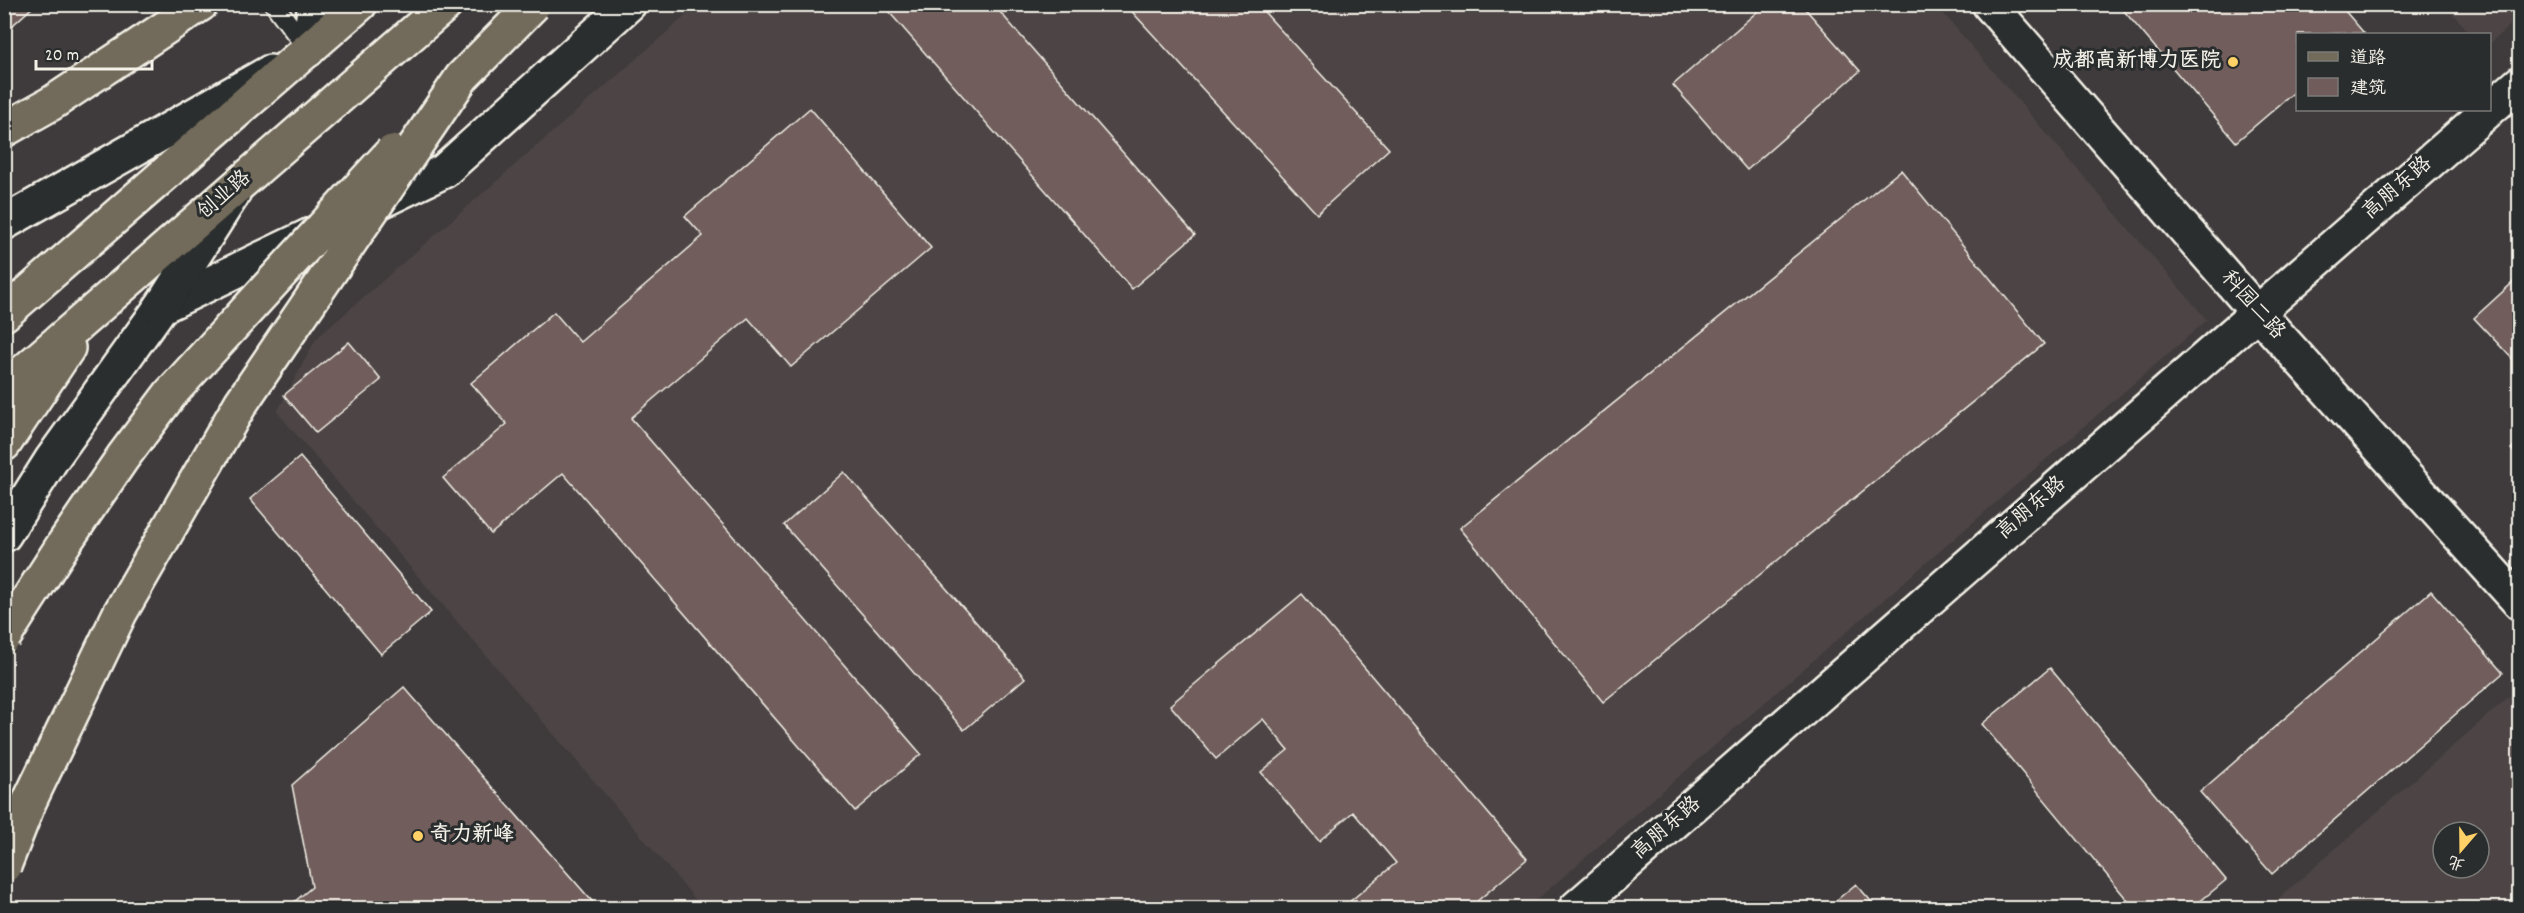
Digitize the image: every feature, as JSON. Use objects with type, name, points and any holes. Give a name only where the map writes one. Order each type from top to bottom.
[{"type":"main road","points":[[4,130],[52,103],[201,4]]},
{"type":"main road","points":[[4,314],[360,4]]},
{"type":"main road","name":"创业路","points":[[4,389],[446,4]]},
{"type":"main road","points":[[4,637],[91,504],[171,393],[307,243],[462,77],[534,4]]},
{"type":"main road","points":[[4,866],[29,802],[120,613],[241,403],[462,77]]},
{"type":"main road","points":[[4,292],[62,264]]},
{"type":"main road","points":[[4,444],[90,315]]},
{"type":"street","points":[[4,223],[308,50],[315,4]]},
{"type":"street","points":[[161,307],[444,171],[629,4]]},
{"type":"street","name":"科园二路","points":[[1989,4],[2257,312],[2520,603]]},
{"type":"street","name":"高朋东路","points":[[2491,107],[2520,83]]},
{"type":"street","name":"高朋东路","points":[[1575,909],[2487,111]]},
{"type":"street","points":[[4,535],[52,459],[161,307],[241,181]]},
{"type":"lane","points":[[274,4],[308,50]]},
{"type":"shaded area","points":[[699,4],[1936,5],[2207,320],[1527,908],[703,908],[277,412],[316,339]]},
{"type":"shaded area","points":[[2445,5],[2519,5],[2519,17],[2491,42],[2491,33],[2470,33]]},
{"type":"shaded area","points":[[2519,688],[2519,908],[2268,908]]},
{"type":"building","points":[[4,4],[36,4],[4,33]]},
{"type":"building","points":[[882,4],[993,4],[1195,235],[1132,289]]},
{"type":"building","points":[[1125,4],[1257,4],[1389,149],[1317,214]]},
{"type":"building","points":[[1766,4],[1801,4],[1860,71],[1747,170],[1673,85]]},
{"type":"building","name":"成都高新博力医院","points":[[2118,4],[2339,4],[2364,33],[2296,33],[2296,91],[2236,142]]},
{"type":"building","points":[[810,108],[931,248],[791,367],[748,318],[631,418],[921,754],[855,811],[563,473],[491,534],[443,478],[507,424],[471,383],[554,312],[580,342],[703,236],[685,216]]},
{"type":"building","points":[[1901,170],[2044,344],[1603,702],[1460,528]]},
{"type":"building","points":[[2520,276],[2520,367],[2474,318]]},
{"type":"building","points":[[349,342],[381,380],[316,433],[284,395]]},
{"type":"building","points":[[2520,441],[2520,458],[2511,449]]},
{"type":"building","points":[[300,457],[431,612],[381,654],[250,499]]},
{"type":"building","points":[[844,472],[1025,678],[964,730],[784,525]]},
{"type":"building","points":[[2431,591],[2503,673],[2272,874],[2200,792]]},
{"type":"building","points":[[1302,594],[1527,859],[1469,908],[1342,908],[1396,863],[1353,812],[1319,841],[1261,772],[1288,750],[1263,719],[1216,759],[1170,705]]},
{"type":"building","points":[[2050,668],[2226,880],[2192,908],[2134,908],[1982,724]]},
{"type":"building","name":"奇力新峰","points":[[404,687],[598,908],[287,908],[312,887],[292,785]]},
{"type":"building","points":[[1856,884],[1877,908],[1827,908]]},
{"type":"waterway","points":[[4,890],[7,908]]},
{"type":"place","name":"成都高新博力医院","points":[[2233,62]]},
{"type":"place","name":"奇力新峰","points":[[418,836]]}]
